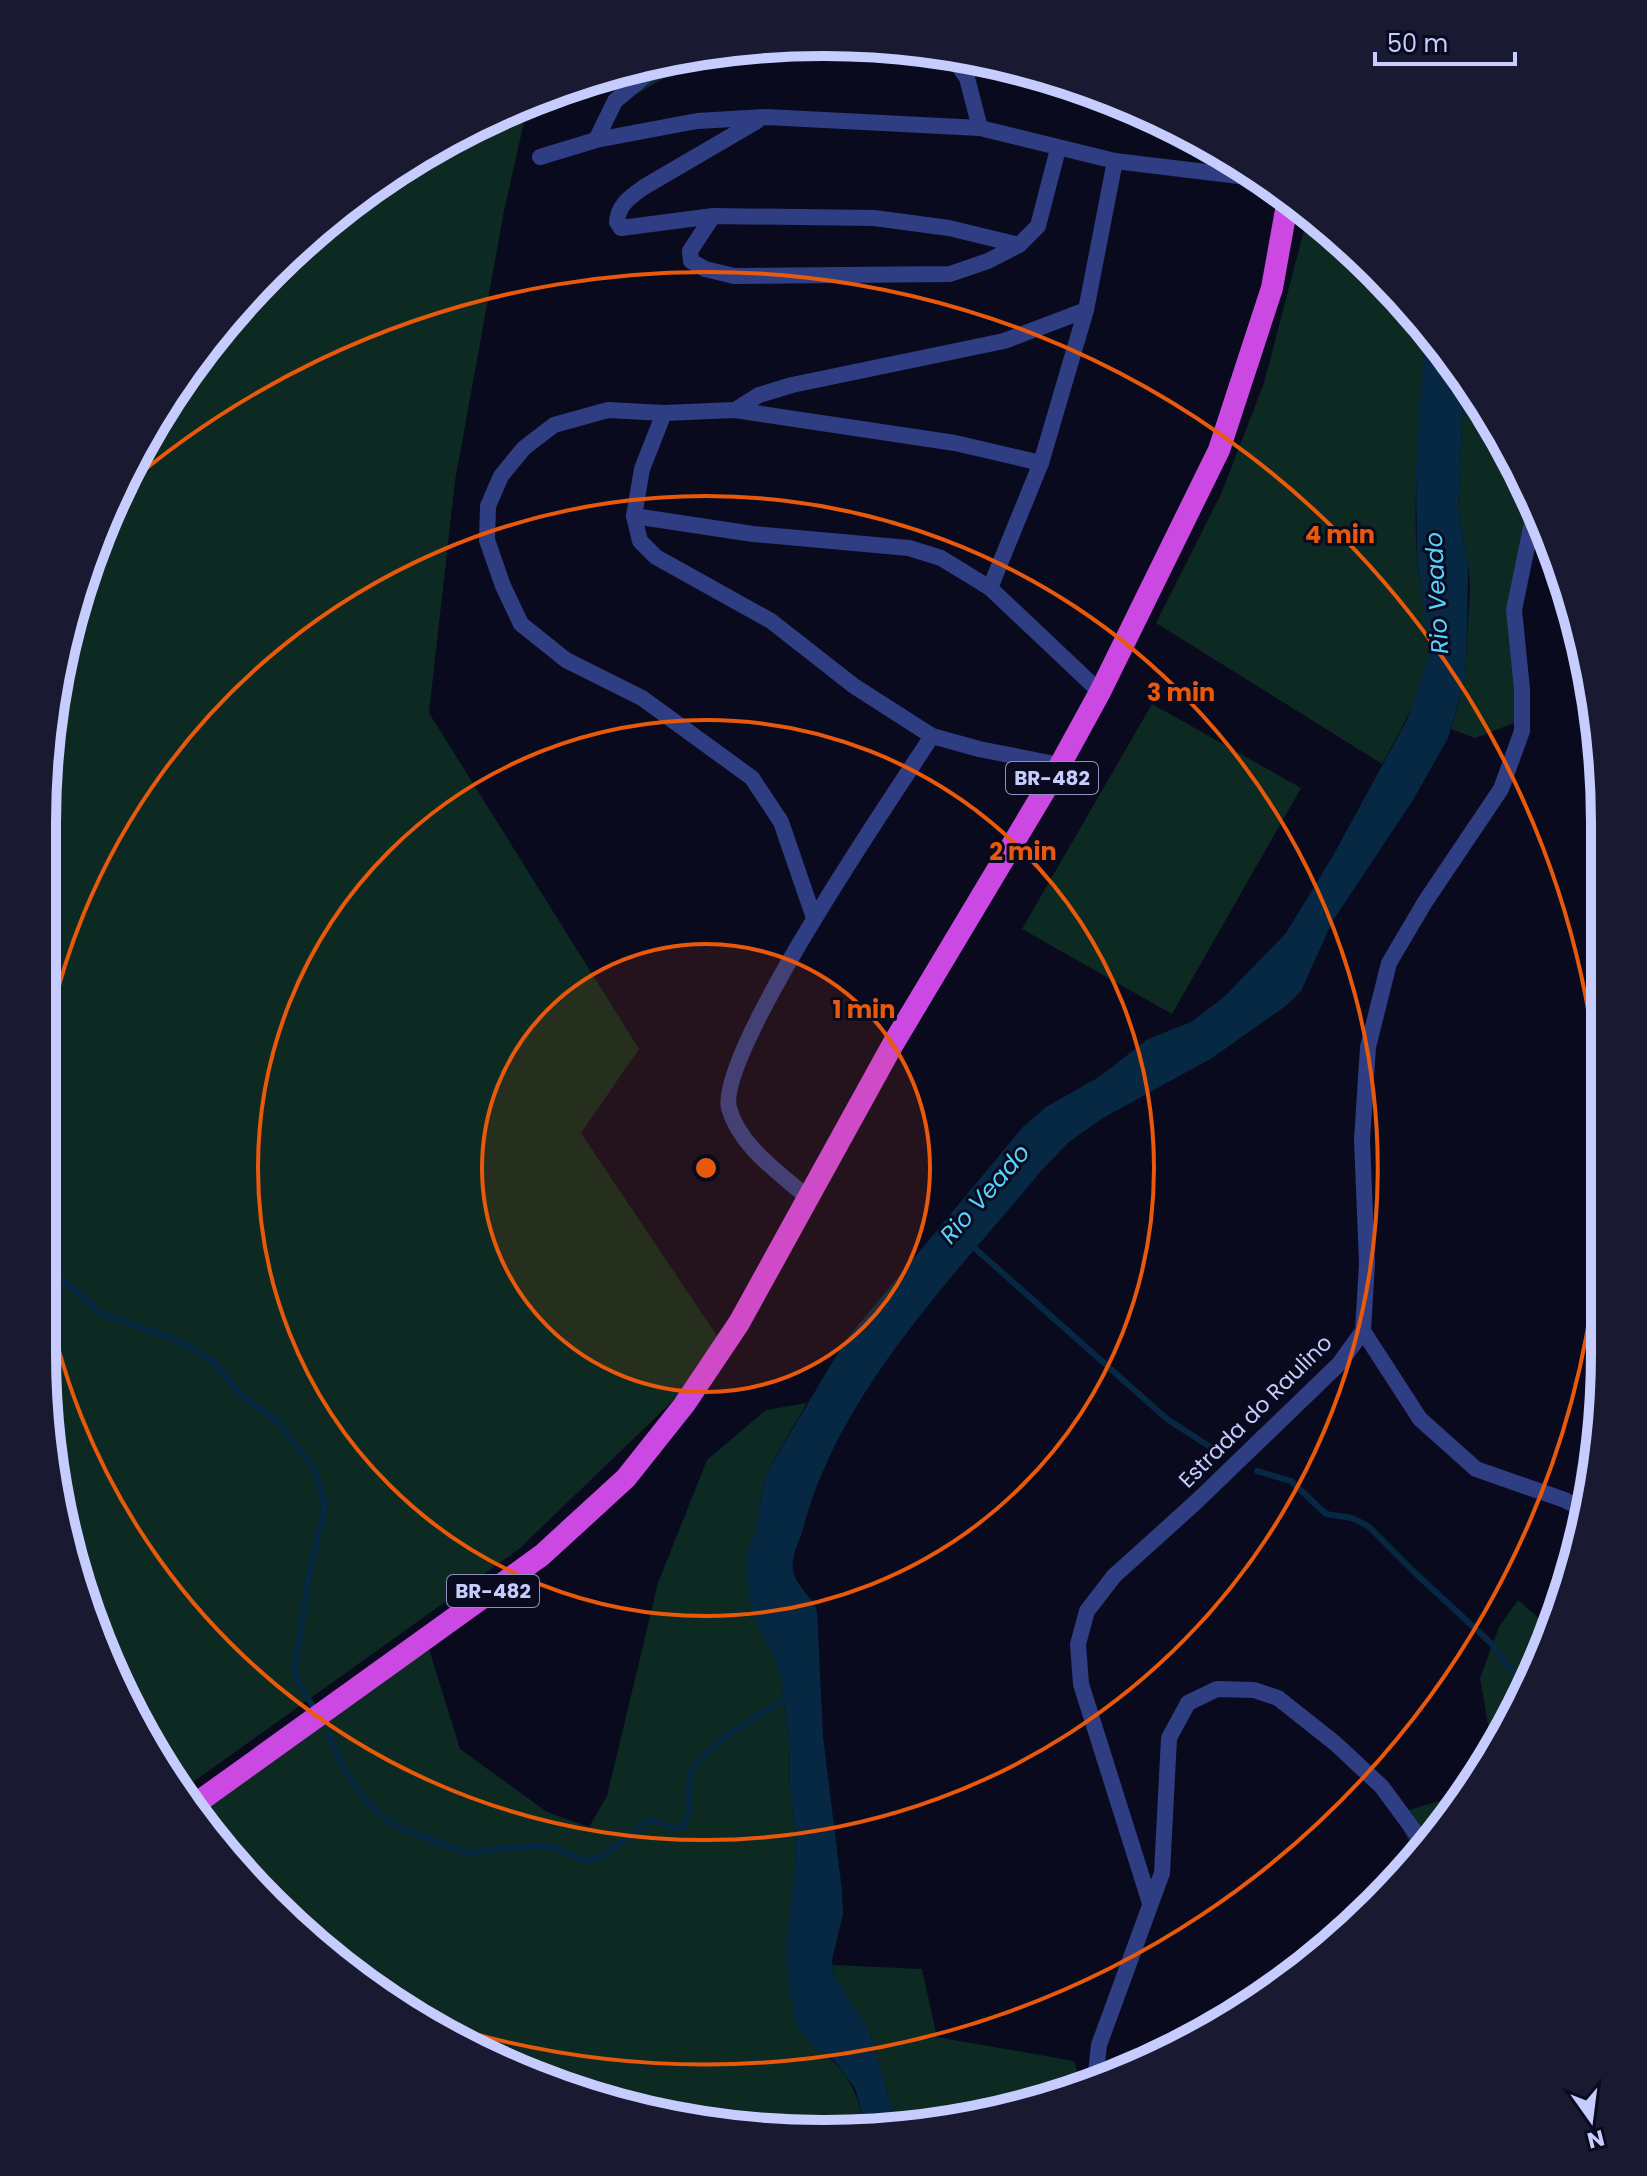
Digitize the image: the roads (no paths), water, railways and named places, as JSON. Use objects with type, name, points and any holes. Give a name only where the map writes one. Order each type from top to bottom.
[{"type":"highway","name":"BR-482","points":[[201,1800],[542,1555],[626,1478],[684,1405],[739,1323],[893,1044],[1060,765],[1100,692],[1219,450],[1272,288],[1286,211]]},
{"type":"street","points":[[961,69],[967,78],[980,128]]},
{"type":"street","points":[[596,140],[615,101],[642,78]]},
{"type":"street","points":[[766,117],[738,130],[644,187],[618,211],[617,222],[621,228],[713,216],[874,218],[949,228],[1019,245]]},
{"type":"street","points":[[540,157],[596,140],[697,121],[766,117],[980,128],[1115,161],[1234,175]]},
{"type":"street","points":[[713,216],[690,251],[691,261],[705,269],[734,276],[950,274],[988,261],[1019,245],[1038,226],[1058,149]]},
{"type":"street","points":[[990,588],[1041,463],[1086,310],[1115,161]]},
{"type":"street","points":[[735,410],[759,395],[792,385],[1004,341],[1086,310]]},
{"type":"street","points":[[814,918],[781,822],[752,778],[642,698],[566,660],[521,624],[503,586],[487,540],[488,506],[501,476],[524,448],[554,425],[608,410],[664,413],[735,410],[955,443],[1041,463]]},
{"type":"street","points":[[664,413],[642,469],[634,516],[640,541],[656,557],[771,621],[854,686],[932,736],[1060,765]]},
{"type":"street","points":[[634,516],[753,534],[909,548],[941,558],[990,588],[1100,692]]},
{"type":"street","name":"Estrada do Raulino","points":[[1150,1903],[1081,1684],[1078,1644],[1087,1611],[1114,1576],[1339,1364],[1363,1331],[1367,1263],[1362,1140],[1368,1047],[1389,963],[1425,902],[1501,789],[1522,731],[1522,689],[1514,610],[1531,526]]},
{"type":"street","points":[[808,1198],[757,1152],[737,1125],[728,1106],[731,1081],[744,1045],[814,918],[932,736]]},
{"type":"street","points":[[1363,1331],[1420,1419],[1476,1469],[1575,1506]]},
{"type":"street","points":[[1096,2069],[1099,2045],[1162,1873],[1169,1738],[1188,1703],[1217,1689],[1254,1690],[1278,1698],[1336,1744],[1382,1787],[1419,1837]]},
{"type":"water","points":[[1424,346],[1463,399],[1458,512],[1468,563],[1467,634],[1465,678],[1448,738],[1413,800],[1332,922],[1301,991],[1287,1005],[1212,1058],[1103,1118],[1069,1142],[937,1295],[902,1338],[843,1430],[820,1478],[796,1549],[794,1575],[817,1611],[823,1736],[842,1891],[843,1914],[832,1960],[834,1976],[869,2030],[894,2116],[864,2118],[855,2088],[834,2060],[813,2046],[797,2028],[789,1991],[786,1950],[796,1831],[790,1794],[789,1738],[782,1684],[785,1653],[756,1566],[755,1535],[766,1474],[845,1341],[1023,1127],[1046,1107],[1099,1077],[1148,1039],[1191,1022],[1224,997],[1286,933],[1334,854],[1408,718],[1428,658],[1417,559],[1416,464]]},
{"type":"waterway","points":[[970,1244],[1167,1419],[1215,1450]]},
{"type":"waterway","points":[[56,1274],[102,1314],[177,1340],[210,1359],[243,1396],[278,1422],[315,1470],[325,1507],[310,1570],[295,1665],[297,1679],[312,1705]]},
{"type":"waterway","points":[[1257,1471],[1291,1481],[1326,1514],[1352,1518],[1368,1526],[1494,1646],[1518,1679]]},
{"type":"waterway","name":"Rio Veado","points":[[767,1547],[764,1578],[769,1608],[791,1651],[795,1667]]},
{"type":"waterway","points":[[329,1735],[342,1765],[361,1795],[380,1815],[400,1828],[468,1853],[546,1846],[585,1861],[605,1855],[648,1820],[675,1828],[684,1826],[690,1778],[698,1762],[736,1730],[790,1697]]}]
